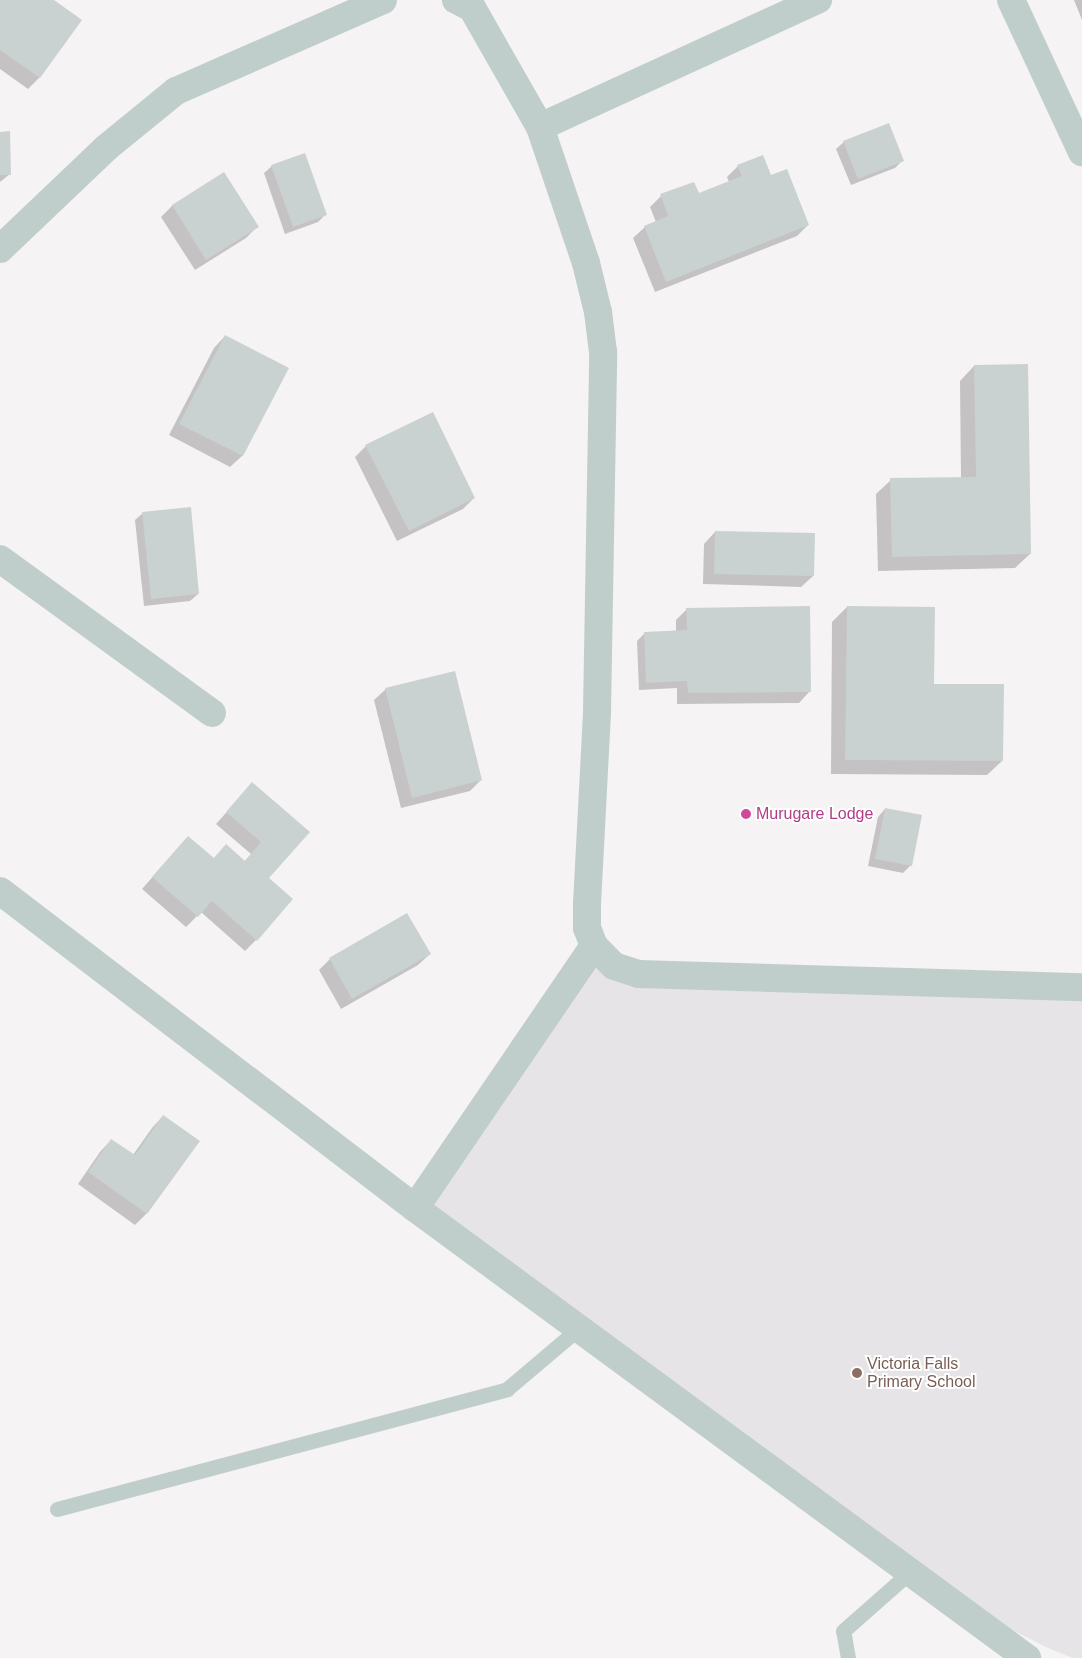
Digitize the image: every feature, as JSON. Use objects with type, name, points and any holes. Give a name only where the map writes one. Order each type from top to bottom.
[{"type":"street","points":[[0,249],[106,148],[176,91],[383,0]]},
{"type":"street","points":[[456,0],[472,8],[540,127],[586,263],[598,312],[603,352],[597,711],[587,904],[588,928],[594,946],[614,966],[638,974],[1082,987]]},
{"type":"street","points":[[540,127],[818,0]]},
{"type":"street","points":[[1010,0],[1082,150]]},
{"type":"street","points":[[0,559],[212,713]]},
{"type":"street","points":[[0,891],[415,1208],[1027,1658]]},
{"type":"street","points":[[415,1208],[594,946]]},
{"type":"lane","points":[[57,1508],[507,1389],[579,1328]]},
{"type":"lane","points":[[848,1658],[843,1631],[910,1572]]},
{"type":"shaded area","name":"Victoria Falls Primary School","points":[[594,946],[614,966],[1082,987],[1082,1658],[1073,1658],[1048,1648],[960,1604],[415,1208]]},
{"type":"building","points":[[0,0],[54,0],[82,20],[40,78],[0,50]]},
{"type":"building","points":[[889,123],[904,161],[858,179],[843,141]]},
{"type":"building","points":[[10,131],[11,175],[0,175],[0,132]]},
{"type":"building","points":[[305,153],[327,215],[293,227],[271,165]]},
{"type":"building","points":[[763,155],[771,175],[787,169],[809,225],[666,282],[644,226],[668,216],[660,194],[694,182],[699,193],[742,176],[737,165]]},
{"type":"building","points":[[224,172],[259,227],[206,260],[172,205]]},
{"type":"building","points":[[225,335],[289,368],[243,456],[179,424]]},
{"type":"building","points":[[1028,364],[1031,554],[892,557],[890,478],[976,477],[974,365]]},
{"type":"building","points":[[433,412],[475,498],[409,531],[365,445]]},
{"type":"building","points":[[191,507],[199,594],[151,599],[142,512]]},
{"type":"building","points":[[715,531],[815,533],[814,576],[714,574]]},
{"type":"building","points":[[810,606],[811,692],[688,693],[687,681],[646,683],[644,632],[687,630],[686,608]]},
{"type":"building","points":[[847,606],[935,607],[934,684],[1004,684],[1003,761],[845,760]]},
{"type":"building","points":[[455,671],[482,780],[412,798],[385,688]]},
{"type":"building","points":[[252,782],[310,832],[269,878],[293,899],[257,941],[212,901],[198,917],[152,877],[188,836],[214,858],[226,844],[245,861],[261,842],[226,812]]},
{"type":"building","points":[[885,808],[922,815],[912,866],[875,859]]},
{"type":"building","points":[[407,913],[431,954],[352,999],[329,958]]},
{"type":"building","points":[[163,1115],[200,1141],[147,1214],[88,1172],[111,1139],[135,1155]]},
{"type":"place","name":"Murugare Lodge","points":[[746,814]]},
{"type":"place","name":"Victoria Falls Primary School","points":[[857,1373]]}]
